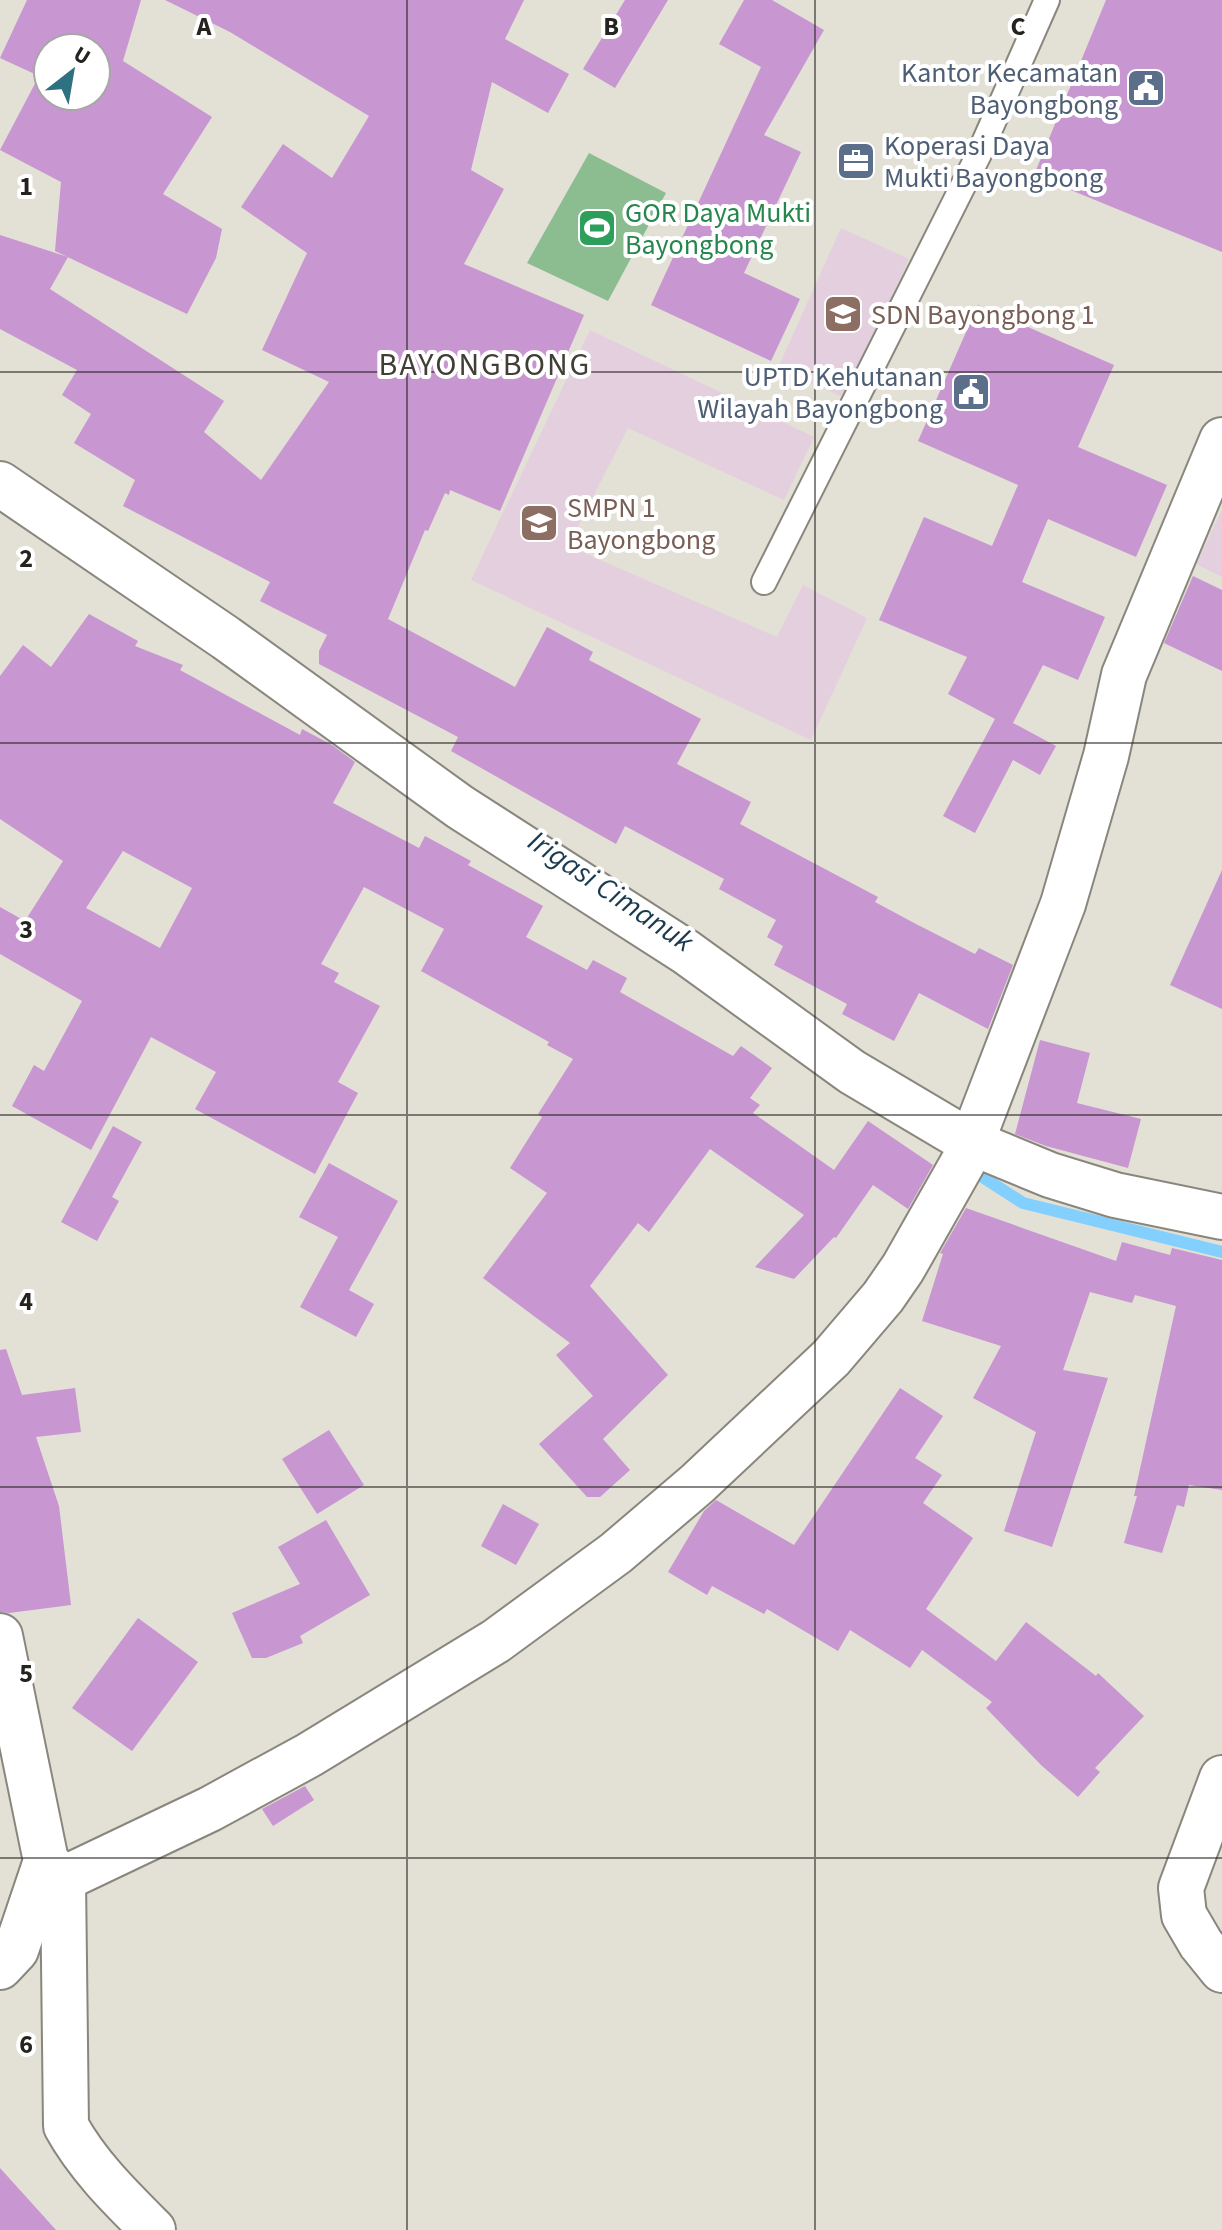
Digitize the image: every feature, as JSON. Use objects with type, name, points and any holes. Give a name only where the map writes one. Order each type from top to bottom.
[{"type":"street","points":[[0,1967],[16,1950],[55,1870],[196,1816],[309,1755],[496,1641],[616,1553],[697,1484],[831,1358],[883,1297],[943,1202],[968,1150],[1017,1028],[1063,904],[1106,756],[1124,675],[1212,487],[1222,440]]},
{"type":"street","points":[[0,484],[226,638],[460,807],[686,952],[852,1072],[968,1150],[1115,1195],[1222,1217]]},
{"type":"street","points":[[0,1636],[55,1870],[66,2126],[78,2148],[113,2190],[153,2230]]},
{"type":"street","points":[[1222,1778],[1181,1888],[1184,1915],[1201,1944],[1222,1970]]},
{"type":"lane","points":[[764,582],[979,154],[1047,0]]},
{"type":"shaded area","name":"SDN Bayongbong 1","points":[[841,228],[909,259],[845,398],[778,368]]},
{"type":"shaded area","name":"SMPN 1 Bayongbong","points":[[590,330],[814,437],[784,500],[628,428],[568,546],[777,637],[803,585],[867,618],[811,740],[471,580]]},
{"type":"shaded area","points":[[1222,510],[1222,577],[1196,564]]},
{"type":"green space","name":"GOR Daya Mukti Bayongbong","points":[[589,153],[666,193],[608,301],[527,263]]},
{"type":"building","points":[[27,0],[141,0],[123,61],[212,117],[163,194],[222,229],[216,258],[187,314],[55,251],[61,182],[0,150],[32,89],[32,112],[112,112],[112,32],[32,32],[32,73],[0,58]]},
{"type":"building","points":[[165,0],[524,0],[505,39],[569,74],[548,113],[492,82],[471,170],[504,189],[464,264],[584,315],[500,511],[450,490],[449,495],[445,493],[428,531],[425,530],[388,619],[515,687],[547,627],[593,652],[589,660],[701,719],[677,764],[751,802],[740,824],[878,897],[875,902],[916,924],[975,954],[979,948],[1013,965],[988,1029],[919,993],[894,1041],[842,1014],[847,1004],[774,965],[783,946],[767,937],[776,920],[719,889],[724,879],[625,826],[616,844],[451,751],[458,737],[319,664],[319,651],[327,635],[260,601],[270,582],[123,506],[135,480],[74,443],[91,414],[62,395],[77,370],[0,329],[0,235],[68,257],[50,289],[224,401],[204,432],[261,480],[329,382],[262,350],[307,253],[241,207],[283,144],[332,178],[369,116],[230,32]]},
{"type":"building","points":[[625,0],[668,0],[615,88],[583,69]]},
{"type":"building","points":[[744,0],[772,0],[824,30],[764,135],[801,152],[744,273],[800,299],[771,361],[651,305],[761,67],[719,44]]},
{"type":"building","name":"Kantor Kecamatan Bayongbong","points":[[1106,0],[1222,0],[1222,252],[1034,175]]},
{"type":"building","points":[[978,305],[1114,365],[1078,447],[1167,485],[1136,557],[1048,519],[1022,582],[1105,617],[1078,680],[1043,665],[1013,723],[1056,746],[1040,775],[1013,760],[975,833],[943,816],[995,719],[948,694],[967,657],[879,620],[924,517],[992,546],[1018,485],[918,441]]},
{"type":"building","points":[[1193,576],[1222,590],[1222,671],[1164,643]]},
{"type":"building","points":[[89,614],[138,641],[135,646],[183,665],[180,670],[300,735],[302,729],[332,745],[355,762],[333,803],[419,848],[425,836],[471,861],[468,865],[543,906],[526,937],[587,970],[593,960],[627,978],[620,992],[733,1056],[741,1046],[772,1068],[750,1098],[760,1105],[753,1113],[834,1170],[868,1121],[933,1165],[908,1209],[873,1185],[836,1238],[794,1279],[755,1267],[804,1215],[710,1149],[649,1232],[638,1223],[590,1286],[668,1375],[603,1439],[630,1470],[600,1497],[587,1497],[539,1444],[593,1396],[556,1355],[570,1343],[483,1278],[547,1193],[510,1168],[542,1117],[538,1114],[573,1059],[547,1045],[549,1042],[421,971],[444,929],[364,887],[321,964],[339,973],[334,982],[380,1006],[338,1082],[358,1093],[315,1174],[195,1109],[216,1072],[151,1037],[91,1150],[12,1106],[34,1065],[44,1071],[82,1001],[0,954],[0,907],[25,921],[63,861],[0,819],[0,676],[23,645],[51,667]],"holes":[[[123,851],[192,888],[160,948],[86,908]]]},
{"type":"building","points":[[1222,870],[1222,1009],[1170,985]]},
{"type":"building","points":[[1040,1040],[1090,1053],[1077,1103],[1141,1119],[1128,1168],[1046,1146],[1015,1134]]},
{"type":"building","points":[[113,1126],[142,1142],[112,1197],[119,1201],[97,1241],[61,1222]]},
{"type":"building","points":[[329,1163],[398,1201],[349,1290],[374,1304],[356,1337],[300,1307],[338,1237],[299,1217]]},
{"type":"building","points":[[966,1208],[1116,1261],[1122,1242],[1170,1255],[1172,1248],[1222,1260],[1222,1490],[1189,1485],[1184,1507],[1177,1505],[1162,1553],[1124,1543],[1137,1496],[1134,1496],[1176,1306],[1135,1295],[1132,1303],[1090,1292],[1063,1370],[1108,1378],[1052,1547],[1004,1531],[1036,1432],[973,1398],[1001,1346],[922,1321],[943,1254],[940,1253]]},
{"type":"building","points":[[6,1349],[22,1395],[75,1388],[81,1432],[36,1437],[59,1506],[71,1605],[0,1612],[0,1350]]},
{"type":"building","points":[[900,1388],[943,1416],[915,1458],[942,1475],[923,1503],[973,1538],[926,1609],[996,1661],[1026,1622],[1096,1676],[1098,1673],[1144,1716],[1095,1768],[1100,1772],[1078,1797],[1041,1765],[986,1708],[992,1702],[922,1650],[910,1668],[850,1630],[838,1651],[767,1609],[764,1614],[712,1586],[707,1595],[668,1572],[704,1511],[716,1500],[794,1545]]},
{"type":"building","points":[[329,1430],[364,1485],[317,1514],[282,1459]]},
{"type":"building","points":[[503,1504],[539,1524],[516,1565],[481,1546]]},
{"type":"building","points":[[326,1520],[370,1595],[300,1636],[303,1643],[266,1658],[252,1658],[232,1613],[300,1584],[278,1547]]},
{"type":"building","points":[[138,1618],[198,1662],[132,1751],[72,1708]]},
{"type":"building","points":[[305,1786],[314,1800],[273,1826],[262,1809]]},
{"type":"building","points":[[0,2168],[56,2230],[0,2230]]},
{"type":"waterway","name":"Irigasi Cimanuk","points":[[967,1167],[1023,1203],[1222,1252]]},
{"type":"place","name":"Kantor Kecamatan Bayongbong","points":[[1146,88]]},
{"type":"place","name":"Koperasi Daya Mukti Bayongbong","points":[[856,161]]},
{"type":"place","name":"GOR Daya Mukti Bayongbong","points":[[597,228]]},
{"type":"place","name":"SDN Bayongbong 1","points":[[843,314]]},
{"type":"place","name":"UPTD Kehutanan Wilayah Bayongbong","points":[[971,392]]},
{"type":"place","name":"SMPN 1 Bayongbong","points":[[539,523]]},
{"type":"district","name":"BAYONGBONG","points":[[485,364]]}]
